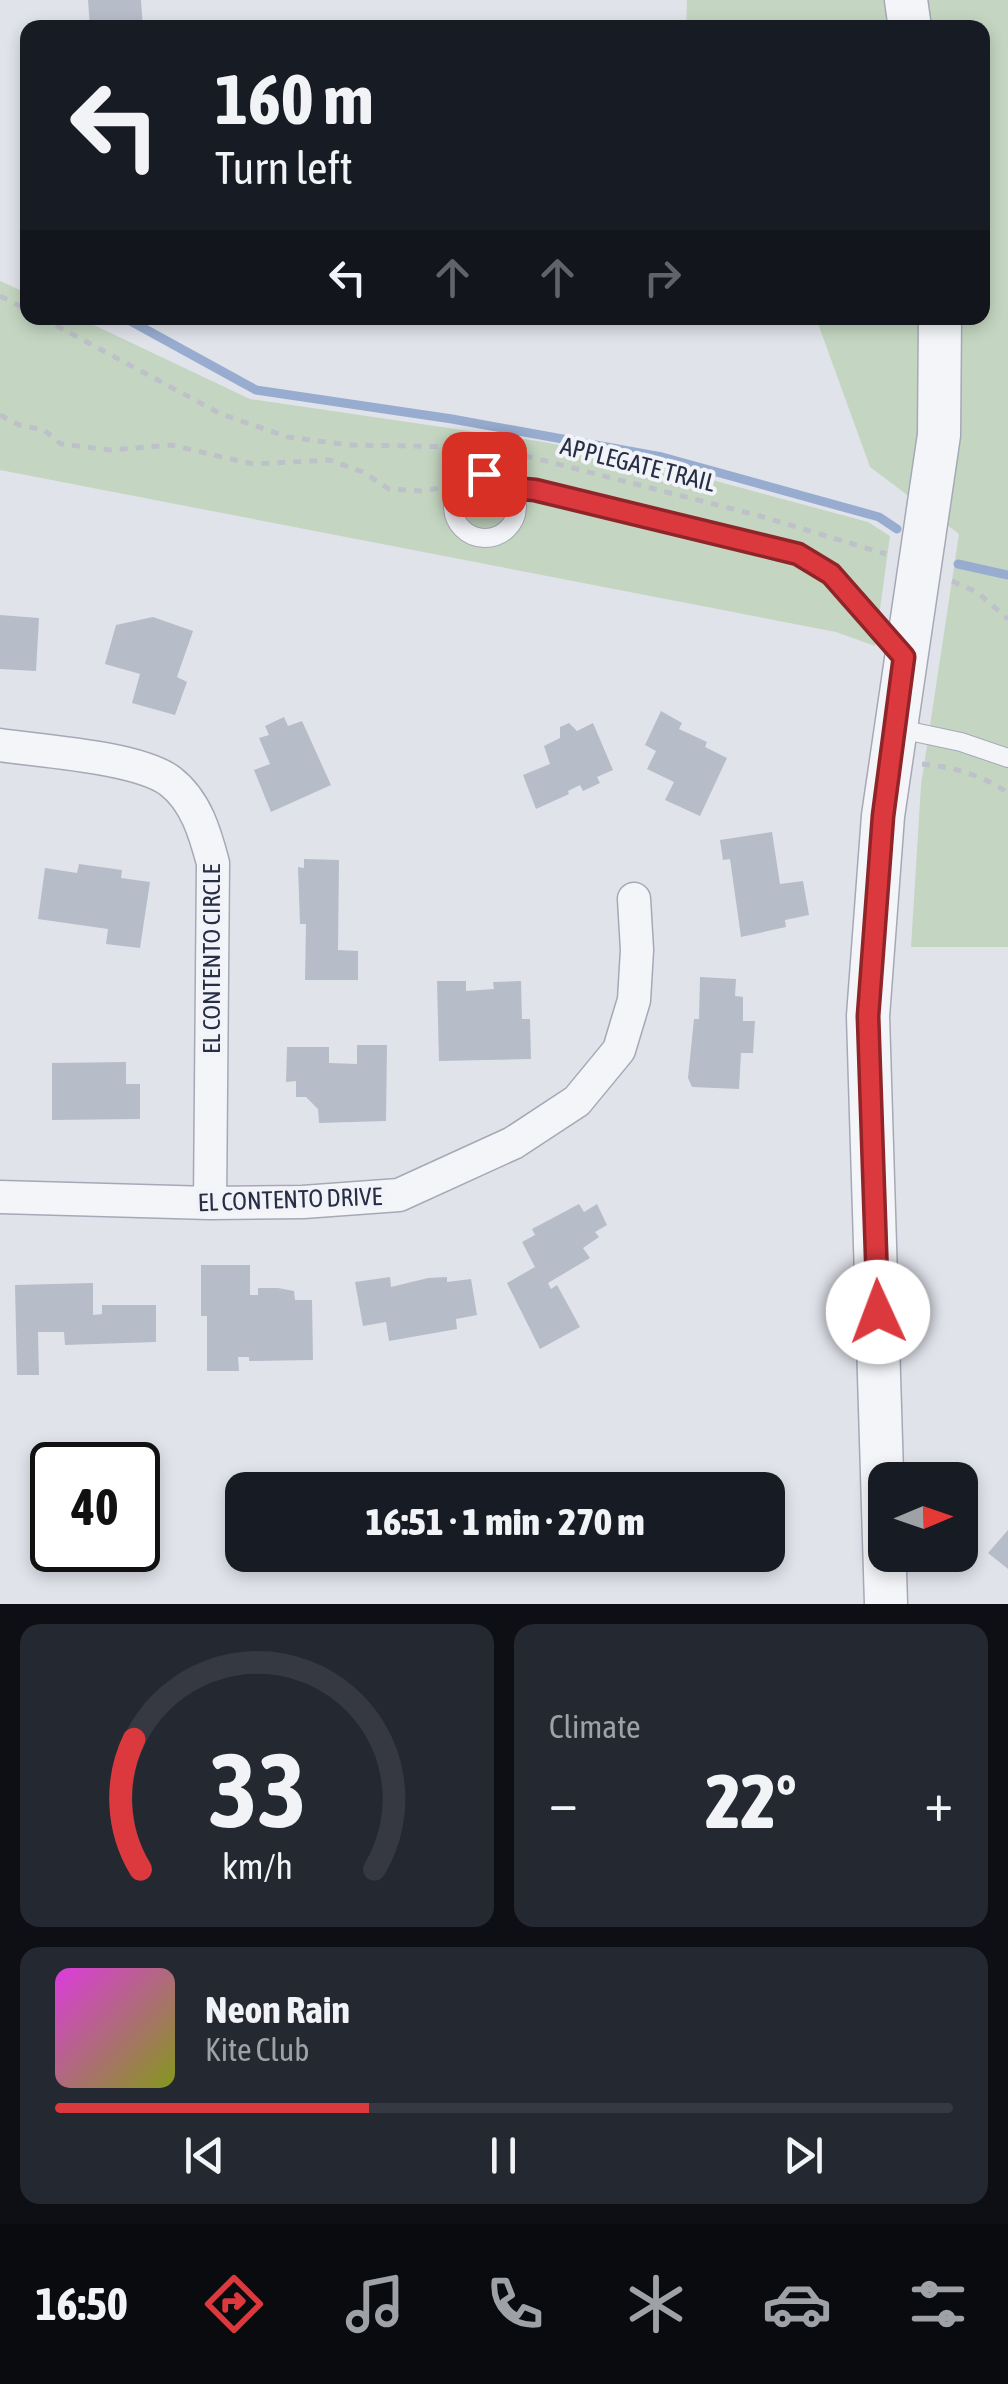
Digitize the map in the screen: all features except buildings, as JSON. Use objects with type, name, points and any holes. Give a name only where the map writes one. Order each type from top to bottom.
[{"type":"street","points":[[886,1604],[868,1016],[883,816],[905,745],[904,657],[940,435],[940,325]]},
{"type":"street","name":"EL CONTENTO CIRCLE","points":[[0,745],[120,763],[169,780],[202,821],[213,863],[210,1203]]},
{"type":"street","name":"EL CONTENTO DRIVE","points":[[0,1198],[210,1203],[399,1195],[513,1143],[577,1102],[620,1050],[635,983],[634,899]]},
{"type":"lane","points":[[484,474],[505,480],[512,488],[515,518],[502,533],[482,538],[464,530],[458,522],[454,500],[464,482],[484,474]]},
{"type":"lane","points":[[512,488],[535,490],[798,554],[831,574],[904,657]]},
{"type":"lane","points":[[905,745],[961,742],[1008,758]]},
{"type":"path","name":"APPLEGATE TRAIL","points":[[55,325],[221,414],[288,437],[349,445],[464,447],[526,456],[760,516],[887,554]]},
{"type":"path","points":[[0,415],[19,426],[44,430],[61,444],[110,450],[171,446],[253,464],[330,460],[363,472],[389,489],[421,491],[447,487],[454,500]]},
{"type":"path","points":[[952,581],[977,592],[1008,619]]},
{"type":"path","points":[[905,745],[1008,792]]},
{"type":"green space","points":[[687,0],[1008,0],[1008,947],[911,947],[921,785],[959,534],[870,467],[819,325],[990,325],[990,20],[686,20]]},
{"type":"green space","points":[[0,281],[20,290],[20,325],[94,325],[250,399],[544,442],[679,471],[868,522],[890,536],[875,646],[836,632],[0,470]]},
{"type":"waterway","points":[[138,325],[256,390],[452,419],[662,457],[879,517],[897,529]]},
{"type":"waterway","points":[[958,564],[1008,575]]},
{"type":"route","points":[[484,474],[505,480],[512,488],[535,490],[798,554],[831,574],[904,657],[883,816],[868,1016],[878,1312]]}]
